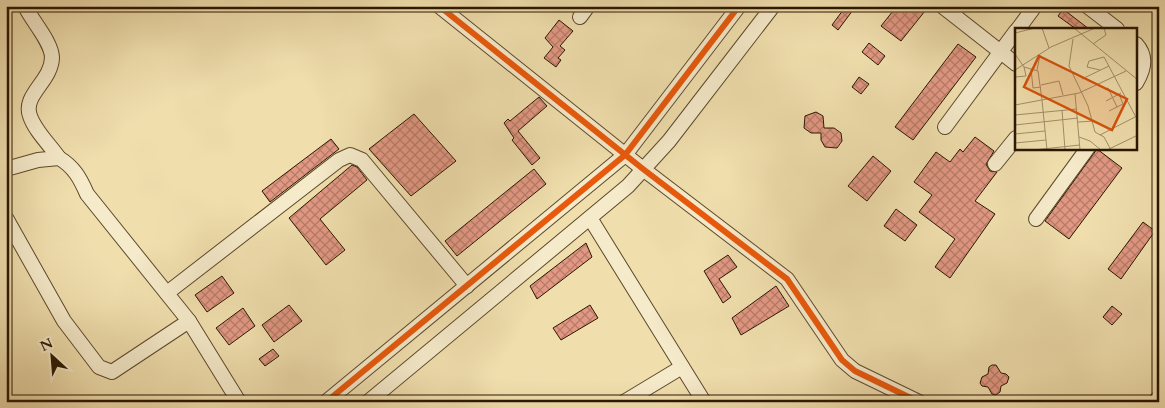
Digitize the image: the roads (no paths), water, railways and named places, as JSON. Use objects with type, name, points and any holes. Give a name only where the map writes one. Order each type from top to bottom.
[{"type":"street","points":[[25,6],[41,31],[52,56],[48,75],[29,101],[29,116],[59,158],[70,165],[79,177],[87,194],[189,321],[239,402]]},
{"type":"street","points":[[439,6],[625,155],[787,279],[842,360],[855,370],[919,402]]},
{"type":"street","points":[[326,402],[625,155],[739,6]]},
{"type":"street","points":[[368,402],[628,186],[669,141],[773,6]]},
{"type":"street","points":[[942,6],[1015,63]]},
{"type":"street","points":[[1018,28],[1035,6]]},
{"type":"street","points":[[1087,6],[1116,28]]},
{"type":"street","points":[[945,127],[1015,33]]},
{"type":"street","points":[[1138,46],[1144,59],[1143,70],[1138,79]]},
{"type":"street","points":[[995,164],[1015,139]]},
{"type":"street","points":[[1036,219],[1087,150]]},
{"type":"street","points":[[167,293],[332,166],[350,155],[362,160],[466,286]]},
{"type":"street","points":[[6,169],[38,160],[59,158]]},
{"type":"street","points":[[6,218],[64,320],[99,368],[112,372],[189,321]]},
{"type":"street","points":[[590,218],[704,402]]},
{"type":"street","points":[[624,402],[682,367]]},
{"type":"street","points":[[1155,402],[1159,397]]}]
